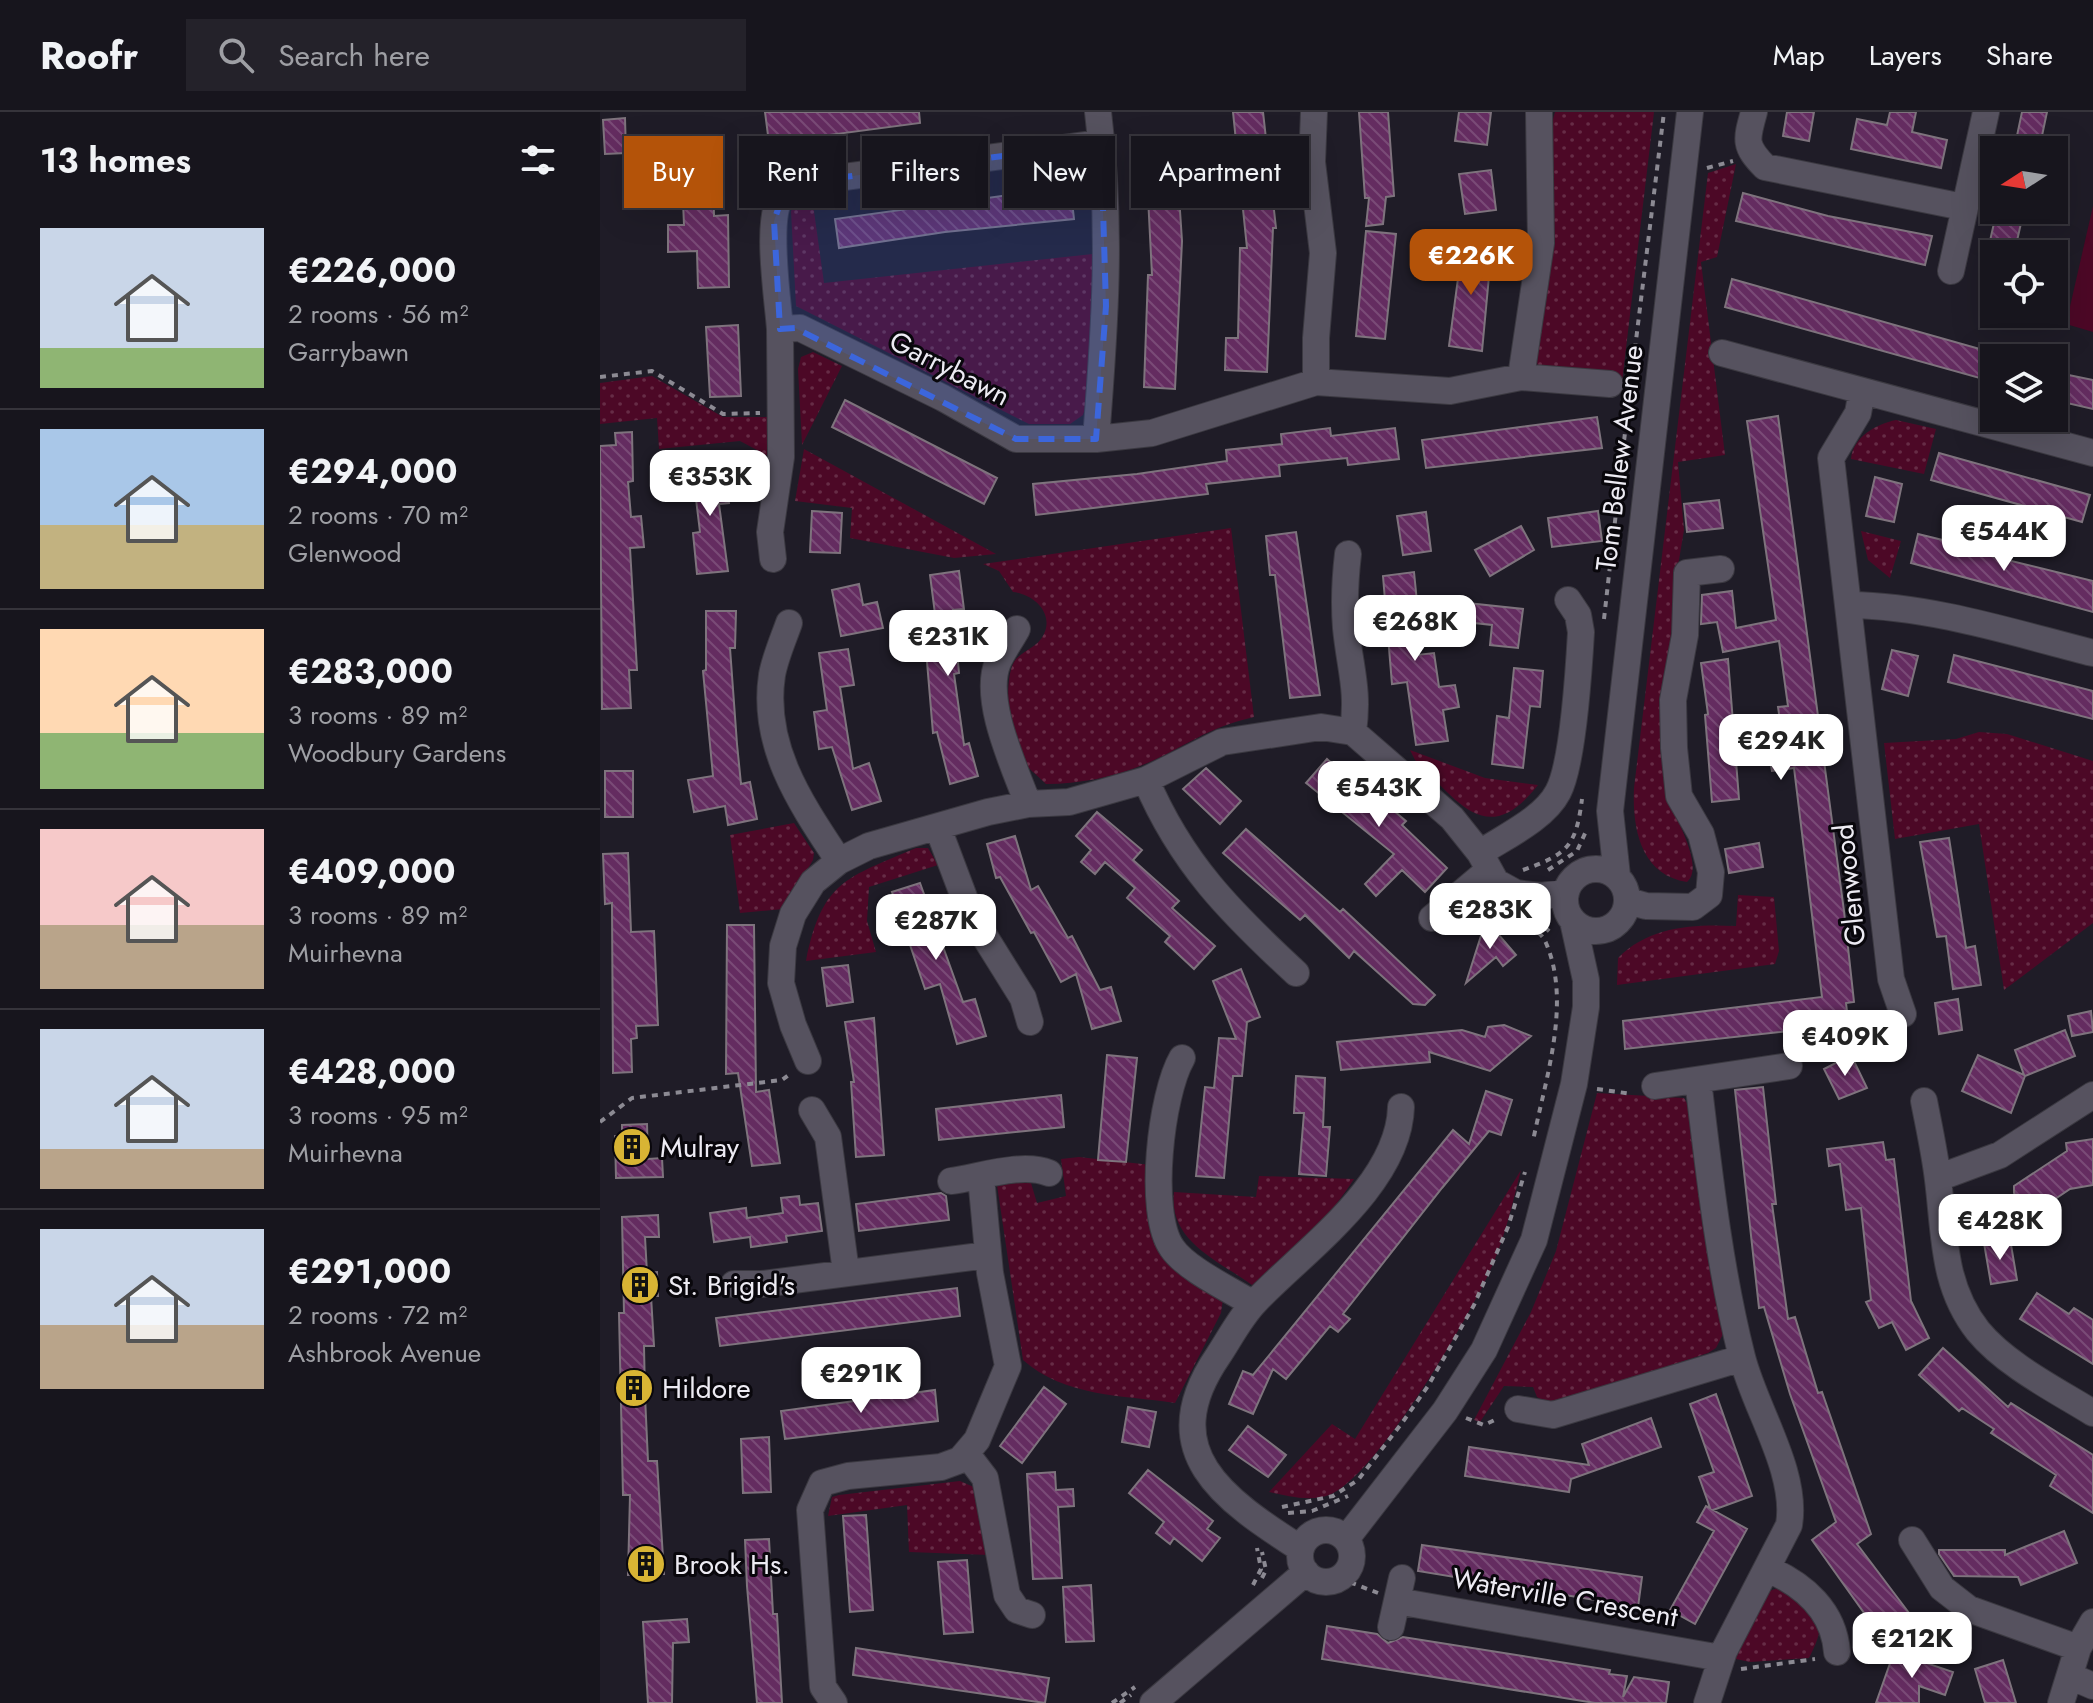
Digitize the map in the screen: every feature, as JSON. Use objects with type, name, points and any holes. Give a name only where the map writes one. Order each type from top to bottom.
[{"type":"street","points":[[1098,112],[1100,136]]},
{"type":"street","points":[[1314,112],[1312,162],[1323,253],[1316,382]]},
{"type":"street","points":[[1521,377],[1541,243],[1539,112]]},
{"type":"street","name":"Tom Bellew Avenue","points":[[1585,871],[1599,815],[1690,112]]},
{"type":"street","points":[[1754,112],[1747,142],[1751,153],[1765,167],[1963,207]]},
{"type":"street","points":[[1951,271],[1986,112]]},
{"type":"street","points":[[773,559],[770,532],[781,457],[782,412],[774,221],[776,203],[784,192],[798,185],[1004,156]]},
{"type":"street","points":[[1096,439],[1106,306],[1108,208]]},
{"type":"street","name":"Garrybawn","points":[[780,329],[800,328],[1016,439],[1096,439],[1152,433],[1316,382],[1450,391],[1521,377],[1624,382]]},
{"type":"street","points":[[1722,353],[2093,453]]},
{"type":"street","name":"Glenwood","points":[[1862,391],[1858,413],[1831,458],[1891,979],[1903,1014]]},
{"type":"street","points":[[1348,554],[1346,630],[1357,689],[1353,732]]},
{"type":"street","points":[[1628,901],[1646,906],[1693,907],[1709,895],[1711,872],[1701,834],[1679,796],[1673,700],[1685,635],[1687,573],[1721,569]]},
{"type":"street","points":[[1432,918],[1484,861],[1538,815],[1558,792],[1567,756],[1581,632],[1578,615],[1568,600]]},
{"type":"street","points":[[1850,605],[1875,605],[1964,621],[2093,653]]},
{"type":"street","points":[[789,623],[772,675],[774,734],[787,776],[839,861]]},
{"type":"street","points":[[1017,629],[997,665],[997,703],[1001,729],[1028,804]]},
{"type":"street","points":[[808,1061],[781,983],[783,946],[793,914],[813,882],[839,861],[869,846],[1028,804],[1069,802],[1146,780],[1222,742],[1321,727],[1353,732],[1452,818],[1496,882],[1519,893],[1566,893]]},
{"type":"street","points":[[1146,780],[1164,823],[1204,882],[1296,973]]},
{"type":"street","name":"Tom Bellew Avenue","points":[[1599,815],[1617,876]]},
{"type":"street","points":[[938,828],[970,913],[1023,998],[1030,1022]]},
{"type":"street","points":[[1346,1539],[1445,1411],[1484,1350],[1534,1240],[1586,980],[1607,929],[1622,918],[1628,901],[1617,876],[1600,869],[1585,871],[1575,877],[1566,893],[1563,928],[1586,980]]},
{"type":"street","points":[[1563,928],[1607,929]]},
{"type":"street","points":[[1182,1058],[1173,1073],[1167,1110],[1158,1196],[1162,1219],[1172,1249],[1253,1304]]},
{"type":"street","points":[[1655,1086],[1789,1066]]},
{"type":"street","points":[[1698,1080],[1715,1222],[1742,1358],[1787,1479],[1792,1509],[1789,1525],[1720,1662],[1707,1703]]},
{"type":"street","points":[[1938,1178],[2000,1155],[2093,1095]]},
{"type":"street","points":[[1924,1101],[1938,1178],[1947,1272],[1958,1300],[1979,1333],[2012,1360],[2093,1413]]},
{"type":"street","points":[[1146,1691],[1303,1561],[1316,1531],[1332,1530],[1346,1539],[1352,1560],[1339,1578],[1321,1581],[1303,1561],[1266,1524],[1216,1482],[1195,1455],[1190,1422],[1200,1383],[1253,1304],[1363,1193],[1394,1148],[1401,1127],[1401,1107]]},
{"type":"street","points":[[812,1110],[828,1137],[846,1272]]},
{"type":"street","points":[[951,1181],[1039,1169],[1049,1173]]},
{"type":"street","points":[[834,1703],[823,1687],[818,1640],[810,1510],[815,1495],[822,1483],[848,1476],[941,1467],[960,1460],[977,1440],[1008,1366],[988,1255],[981,1177]]},
{"type":"street","points":[[734,1284],[762,1284],[988,1255]]},
{"type":"street","points":[[1518,1409],[1553,1415],[1742,1358]]},
{"type":"street","points":[[966,1453],[985,1478],[1007,1595],[1017,1610],[1032,1615]]},
{"type":"street","points":[[1912,1540],[1942,1588],[1969,1609],[2078,1648]]},
{"type":"street","points":[[1768,1569],[1790,1579],[1824,1611],[1836,1634],[1837,1652]]},
{"type":"street","name":"Waterville Crescent","points":[[1397,1602],[1720,1662]]},
{"type":"street","points":[[2061,1703],[2082,1681],[2078,1648],[2093,1622]]},
{"type":"path","points":[[1603,632],[1624,382],[1664,112]]},
{"type":"path","points":[[1652,274],[1672,112]]},
{"type":"path","points":[[1685,169],[1725,165],[1751,153]]},
{"type":"path","points":[[600,377],[652,371],[723,414],[782,412]]},
{"type":"path","points":[[1563,928],[1544,924],[1529,915],[1520,901],[1516,876],[1571,846],[1578,834],[1583,788]]},
{"type":"path","points":[[1532,1144],[1549,1065],[1557,995],[1545,940],[1522,921],[1513,905],[1526,878],[1550,870],[1577,851],[1599,815]]},
{"type":"path","points":[[1564,1008],[1566,1075],[1644,1095],[1655,1086]]},
{"type":"path","points":[[600,1122],[632,1098],[782,1080],[808,1061]]},
{"type":"path","points":[[1251,1593],[1266,1570],[1259,1538],[1268,1516],[1289,1503],[1311,1503],[1333,1496],[1358,1480],[1428,1386],[1474,1305],[1508,1227],[1526,1169]]},
{"type":"path","points":[[1445,1411],[1484,1425],[1518,1409]]},
{"type":"path","points":[[1266,1524],[1291,1511],[1312,1511],[1337,1504],[1350,1495]]},
{"type":"path","points":[[1339,1578],[1397,1602]]},
{"type":"path","points":[[1720,1662],[1770,1667],[1837,1652]]},
{"type":"path","points":[[1112,1703],[1146,1691]]},
{"type":"path","points":[[1120,1703],[1146,1691]]},
{"type":"highlighted area","points":[[1101,143],[1106,306],[1096,439],[1016,439],[795,328],[780,329],[774,221],[784,192],[829,179]]},
{"type":"shaded area","points":[[1555,112],[1654,112],[1622,382],[1540,370],[1537,363],[1548,137]]},
{"type":"shaded area","points":[[1736,164],[1717,257],[1701,262],[1725,455],[1678,462],[1684,530],[1676,578],[1673,806],[1693,866],[1687,882],[1671,878],[1659,870],[1642,848],[1635,819],[1634,788],[1708,173]]},
{"type":"shaded area","points":[[2093,206],[2093,332],[2068,325]]},
{"type":"shaded area","points":[[794,208],[814,208],[824,283],[1093,254],[1089,394],[1083,415],[1070,424],[1029,424],[796,306],[791,211]]},
{"type":"shaded area","points":[[813,352],[842,366],[802,445],[798,369],[801,357]]},
{"type":"shaded area","points":[[652,376],[723,417],[767,417],[768,456],[740,441],[659,449],[657,418],[600,424],[600,383]]},
{"type":"shaded area","points":[[1896,420],[1936,429],[1924,474],[1851,459],[1861,438],[1881,425]]},
{"type":"shaded area","points":[[804,449],[996,554],[954,558],[850,538],[852,508],[795,501]]},
{"type":"shaded area","points":[[1231,528],[1254,717],[1222,726],[1122,773],[1071,783],[1046,784],[1025,764],[1016,748],[1008,693],[1016,659],[1044,634],[1046,618],[1034,600],[1013,592],[999,571],[983,564]]},
{"type":"shaded area","points":[[1861,531],[1901,541],[1890,578],[1868,560]]},
{"type":"shaded area","points":[[1979,732],[2007,734],[2093,761],[2093,923],[2004,990],[1979,824],[1895,839],[1884,743],[1956,739]]},
{"type":"shaded area","points":[[1410,750],[1485,778],[1538,785],[1520,804],[1503,814],[1488,817],[1460,804],[1415,760]]},
{"type":"shaded area","points":[[794,823],[814,853],[813,860],[784,909],[740,913],[730,835]]},
{"type":"shaded area","points":[[916,848],[928,848],[938,865],[869,887],[867,921],[876,952],[806,961],[812,934],[829,898],[855,876]]},
{"type":"shaded area","points":[[1738,895],[1774,897],[1779,951],[1775,964],[1617,985],[1618,958],[1644,939],[1673,929],[1736,926]]},
{"type":"shaded area","points":[[1597,1093],[1684,1098],[1688,1105],[1723,1334],[1716,1348],[1708,1353],[1551,1405],[1537,1397],[1533,1387],[1504,1386],[1480,1422],[1474,1420],[1531,1312],[1556,1251]]},
{"type":"shaded area","points":[[1079,1157],[1151,1165],[1150,1209],[1223,1299],[1221,1313],[1175,1403],[1076,1388],[1039,1372],[1023,1360],[997,1185],[1021,1179],[1031,1183],[1037,1203],[1066,1196],[1061,1159]]},
{"type":"shaded area","points":[[1521,1170],[1503,1237],[1488,1275],[1440,1361],[1394,1430],[1348,1483],[1329,1495],[1307,1498],[1269,1492],[1332,1424],[1355,1439]]},
{"type":"shaded area","points":[[1259,1176],[1354,1179],[1308,1236],[1252,1285],[1211,1258],[1187,1236],[1174,1209],[1174,1192],[1256,1197]]},
{"type":"shaded area","points":[[960,1481],[976,1488],[990,1555],[909,1552],[907,1505],[828,1516],[832,1497],[839,1495]]},
{"type":"shaded area","points":[[1781,1587],[1810,1611],[1819,1624],[1816,1644],[1809,1658],[1750,1662],[1731,1658],[1764,1593]]},
{"type":"building","points":[[765,112],[919,112],[920,123],[822,136],[768,136]]},
{"type":"building","points":[[1233,112],[1263,112],[1266,136],[1235,136]]},
{"type":"building","points":[[1359,112],[1388,112],[1394,196],[1386,197],[1383,224],[1366,226],[1369,198],[1365,198]]},
{"type":"building","points":[[1459,112],[1491,112],[1487,145],[1455,141]]},
{"type":"building","points":[[1787,112],[1814,112],[1809,141],[1783,136]]},
{"type":"building","points":[[1890,112],[1916,112],[1912,132],[1947,140],[1941,168],[1851,149],[1857,119],[1887,125]]},
{"type":"building","points":[[2022,112],[2047,112],[2042,136],[2017,136]]},
{"type":"building","points":[[625,118],[624,153],[605,154],[603,120]]},
{"type":"building","points":[[1491,170],[1496,210],[1465,214],[1459,174]]},
{"type":"building","points":[[1743,193],[1828,216],[1932,236],[1925,265],[1736,221]]},
{"type":"building","points":[[1004,196],[1004,208],[1073,208],[1074,219],[945,232],[839,248],[835,219],[915,208],[988,208],[988,198]]},
{"type":"building","points":[[683,208],[714,208],[714,216],[728,215],[729,287],[698,288],[697,251],[668,252],[668,225],[684,225]]},
{"type":"building","points":[[1149,208],[1180,208],[1182,241],[1175,389],[1144,387],[1148,275],[1152,275]]},
{"type":"building","points":[[1243,208],[1274,208],[1276,228],[1273,228],[1267,372],[1225,370],[1226,338],[1238,338],[1240,248],[1247,248]]},
{"type":"building","points":[[1994,224],[2021,224],[2017,240],[1990,240]]},
{"type":"building","points":[[1366,231],[1396,234],[1385,339],[1356,336]]},
{"type":"building","points":[[1463,241],[1492,244],[1482,351],[1449,346]]},
{"type":"building","points":[[1732,279],[1980,349],[1980,378],[1725,307]]},
{"type":"building","points":[[738,325],[741,396],[710,397],[706,327]]},
{"type":"building","points":[[2068,375],[2093,380],[2093,409],[2068,403]]},
{"type":"building","points":[[845,400],[997,478],[984,504],[832,427]]},
{"type":"building","points":[[1778,416],[1844,911],[1854,1002],[1846,1003],[1850,1036],[1819,1040],[1817,1028],[1625,1049],[1623,1021],[1822,997],[1794,768],[1772,771],[1768,750],[1784,748],[1778,707],[1788,706],[1779,641],[1723,652],[1717,622],[1701,624],[1702,595],[1732,591],[1736,628],[1776,620],[1747,421]]},
{"type":"building","points":[[1597,417],[1602,448],[1426,468],[1422,440]]},
{"type":"building","points":[[1330,428],[1331,436],[1395,428],[1399,459],[1348,465],[1347,458],[1279,465],[1280,476],[1206,484],[1208,494],[1036,515],[1033,484],[1227,461],[1226,450],[1282,444],[1281,434]]},
{"type":"building","points":[[632,432],[633,481],[628,482],[631,517],[641,516],[644,547],[630,548],[637,670],[629,670],[631,708],[602,709],[600,446],[616,445],[615,433]]},
{"type":"building","points":[[1939,453],[2090,495],[2082,522],[1931,480]]},
{"type":"building","points":[[724,462],[729,503],[719,504],[728,571],[697,574],[693,533],[700,532],[692,466]]},
{"type":"building","points":[[1875,477],[1902,484],[1894,522],[1866,516]]},
{"type":"building","points":[[1719,500],[1723,528],[1687,532],[1684,504]]},
{"type":"building","points":[[812,511],[842,513],[840,553],[810,552]]},
{"type":"building","points":[[1598,511],[1602,541],[1552,547],[1548,518]]},
{"type":"building","points":[[1426,512],[1431,551],[1403,555],[1397,516]]},
{"type":"building","points":[[1521,526],[1534,550],[1490,576],[1475,550]]},
{"type":"building","points":[[1296,532],[1320,695],[1290,698],[1275,575],[1270,575],[1266,536]]},
{"type":"building","points":[[1918,534],[1955,543],[1954,547],[2093,581],[2093,612],[1911,563]]},
{"type":"building","points":[[959,571],[964,609],[953,610],[959,673],[954,674],[964,745],[969,743],[978,776],[950,784],[937,732],[933,733],[925,638],[938,637],[930,575]]},
{"type":"building","points":[[1414,572],[1418,612],[1411,612],[1417,655],[1434,653],[1439,687],[1455,685],[1459,707],[1443,710],[1448,741],[1416,745],[1407,682],[1392,684],[1383,576]]},
{"type":"building","points":[[859,584],[863,605],[877,602],[883,628],[841,636],[832,590]]},
{"type":"building","points":[[1458,602],[1523,609],[1518,648],[1490,645],[1492,625],[1456,621]]},
{"type":"building","points":[[706,611],[736,611],[735,648],[730,648],[741,784],[750,782],[757,819],[728,825],[725,806],[694,812],[688,780],[713,776],[703,671],[706,670]]},
{"type":"building","points":[[848,649],[854,685],[840,687],[853,769],[869,763],[881,801],[852,810],[832,747],[819,749],[814,712],[827,710],[819,653]]},
{"type":"building","points":[[1892,650],[1918,656],[1908,696],[1882,689]]},
{"type":"building","points":[[1954,655],[2093,691],[2093,719],[1948,682]]},
{"type":"building","points":[[1728,659],[1739,799],[1712,802],[1705,715],[1708,714],[1701,663]]},
{"type":"building","points":[[1514,668],[1543,671],[1540,707],[1530,706],[1523,768],[1492,764],[1497,716],[1509,718]]},
{"type":"building","points":[[1327,759],[1365,793],[1368,789],[1406,821],[1402,825],[1447,868],[1425,892],[1402,870],[1376,896],[1365,884],[1394,854],[1306,783]]},
{"type":"building","points":[[1206,768],[1241,801],[1220,824],[1183,789]]},
{"type":"building","points":[[605,771],[633,771],[633,817],[605,817]]},
{"type":"building","points":[[1097,812],[1142,850],[1133,860],[1179,901],[1172,908],[1215,946],[1194,969],[1165,942],[1170,936],[1127,898],[1135,888],[1105,862],[1095,874],[1081,862],[1091,850],[1076,836]]},
{"type":"building","points":[[1246,829],[1340,912],[1343,909],[1435,995],[1425,1005],[1413,1004],[1354,951],[1349,958],[1305,915],[1300,920],[1223,853]]},
{"type":"building","points":[[1015,836],[1031,890],[1038,886],[1068,938],[1072,936],[1100,990],[1111,987],[1121,1021],[1092,1029],[1076,974],[1061,982],[1000,877],[996,878],[987,844]]},
{"type":"building","points":[[1949,838],[1966,948],[1975,946],[1981,985],[1953,989],[1946,936],[1937,937],[1920,842]]},
{"type":"building","points":[[1759,843],[1763,867],[1729,873],[1725,849]]},
{"type":"building","points":[[628,853],[631,932],[654,931],[658,1025],[636,1026],[637,1038],[631,1039],[632,1072],[613,1073],[612,903],[605,904],[603,854]]},
{"type":"building","points":[[920,883],[963,1002],[975,999],[986,1036],[957,1044],[940,984],[925,989],[892,892]]},
{"type":"building","points":[[1486,920],[1516,955],[1503,966],[1496,957],[1466,983]]},
{"type":"building","points":[[727,925],[754,925],[756,1092],[769,1090],[780,1163],[752,1166],[738,1073],[726,1074]]},
{"type":"building","points":[[848,965],[853,1002],[827,1006],[822,968]]},
{"type":"building","points":[[1241,969],[1260,1017],[1247,1022],[1242,1076],[1233,1076],[1224,1178],[1196,1176],[1205,1087],[1214,1088],[1219,1038],[1236,1039],[1213,981]]},
{"type":"building","points":[[1958,999],[1962,1030],[1939,1034],[1935,1003]]},
{"type":"building","points":[[2091,1011],[2093,1032],[2072,1036],[2068,1016]]},
{"type":"building","points":[[874,1018],[884,1155],[856,1157],[851,1082],[854,1082],[845,1022]]},
{"type":"building","points":[[1504,1025],[1531,1036],[1490,1071],[1429,1052],[1430,1062],[1341,1070],[1337,1042],[1462,1030],[1485,1037],[1488,1027]]},
{"type":"building","points":[[2065,1030],[2075,1056],[2025,1076],[2011,1113],[1962,1091],[1978,1055],[2024,1075],[2015,1050]]},
{"type":"building","points":[[1107,1055],[1137,1058],[1126,1162],[1098,1160]]},
{"type":"building","points":[[1851,1055],[1867,1088],[1839,1099],[1824,1069]]},
{"type":"building","points":[[1296,1076],[1325,1078],[1323,1127],[1330,1127],[1326,1176],[1299,1174],[1304,1113],[1294,1113]]},
{"type":"building","points":[[1763,1087],[1776,1204],[1772,1204],[1788,1319],[1795,1317],[1818,1393],[1822,1392],[1871,1534],[1857,1544],[1912,1617],[1882,1638],[1812,1540],[1836,1522],[1790,1394],[1764,1307],[1759,1308],[1735,1090]]},
{"type":"building","points":[[1486,1091],[1512,1100],[1501,1135],[1489,1131],[1442,1188],[1343,1314],[1350,1319],[1338,1332],[1330,1326],[1286,1379],[1273,1369],[1253,1414],[1229,1404],[1243,1371],[1253,1375],[1453,1130],[1469,1144]]},
{"type":"building","points":[[1061,1095],[1064,1127],[939,1140],[936,1109]]},
{"type":"building","name":"Mulray","points":[[647,1124],[648,1159],[662,1158],[663,1177],[616,1178],[615,1136],[622,1135],[622,1125]]},
{"type":"building","points":[[2093,1139],[2093,1185],[2070,1189],[2030,1216],[2014,1193],[2014,1186],[2067,1151],[2066,1143]]},
{"type":"building","points":[[1883,1142],[1886,1160],[1894,1159],[1911,1301],[1929,1338],[1906,1350],[1892,1322],[1879,1328],[1866,1302],[1871,1300],[1861,1208],[1846,1210],[1840,1164],[1829,1166],[1827,1149]]},
{"type":"building","points":[[941,1193],[946,1196],[949,1220],[859,1231],[856,1204]]},
{"type":"building","points":[[799,1196],[800,1205],[818,1203],[822,1231],[786,1236],[787,1242],[751,1247],[750,1237],[714,1242],[710,1213],[746,1208],[747,1218],[783,1213],[781,1198]]},
{"type":"building","points":[[658,1215],[659,1237],[645,1237],[647,1273],[657,1272],[658,1296],[651,1296],[654,1346],[644,1346],[648,1461],[657,1461],[664,1574],[628,1575],[630,1495],[623,1495],[619,1313],[624,1313],[622,1217]]},
{"type":"building","points":[[2010,1239],[2017,1280],[1991,1284],[1984,1243]]},
{"type":"building","points":[[957,1288],[960,1316],[720,1346],[716,1318]]},
{"type":"building","points":[[2037,1293],[2069,1314],[2074,1308],[2093,1320],[2093,1364],[2020,1319]]},
{"type":"building","points":[[1943,1348],[2008,1407],[2011,1403],[2093,1455],[2093,1513],[2050,1486],[2056,1475],[1991,1433],[1994,1429],[1962,1408],[1959,1411],[1919,1375]]},
{"type":"building","points":[[1044,1387],[1066,1404],[1022,1463],[1000,1446]]},
{"type":"building","points":[[935,1390],[938,1421],[785,1439],[781,1411]]},
{"type":"building","points":[[1716,1394],[1752,1496],[1713,1510],[1747,1529],[1695,1624],[1670,1610],[1714,1531],[1697,1522],[1706,1506],[1710,1508],[1699,1477],[1714,1472],[1690,1404]]},
{"type":"building","points":[[1128,1407],[1156,1412],[1149,1447],[1122,1442]]},
{"type":"building","points":[[1651,1418],[1661,1447],[1571,1479],[1569,1492],[1465,1476],[1469,1447],[1589,1465],[1582,1444]]},
{"type":"building","points":[[1248,1426],[1286,1455],[1268,1477],[1229,1450]]},
{"type":"building","points":[[769,1437],[771,1492],[743,1493],[741,1439]]},
{"type":"building","points":[[1148,1470],[1213,1521],[1207,1529],[1220,1538],[1202,1561],[1174,1538],[1170,1544],[1156,1533],[1164,1522],[1129,1493]]},
{"type":"building","points":[[1055,1472],[1056,1490],[1073,1489],[1074,1506],[1058,1507],[1062,1578],[1033,1579],[1027,1474]]},
{"type":"building","points":[[866,1515],[873,1610],[850,1612],[843,1516]]},
{"type":"building","points":[[2064,1531],[2077,1563],[2021,1585],[2018,1577],[1954,1576],[1939,1554],[1939,1550],[2005,1550],[2005,1555]]},
{"type":"building","points":[[769,1539],[782,1703],[757,1703],[747,1586],[745,1540]]},
{"type":"building","points":[[1422,1545],[1642,1577],[1638,1607],[1418,1571]]},
{"type":"building","points":[[967,1560],[973,1632],[944,1634],[938,1562]]},
{"type":"building","points":[[1091,1585],[1094,1641],[1066,1642],[1063,1587]]},
{"type":"building","points":[[687,1619],[689,1642],[673,1643],[672,1703],[648,1703],[643,1622]]},
{"type":"building","points":[[1327,1626],[1377,1634],[1388,1643],[1403,1637],[1610,1670],[1609,1674],[1627,1676],[1623,1697],[1634,1677],[1669,1682],[1666,1703],[1595,1703],[1322,1659]]},
{"type":"building","points":[[856,1648],[1049,1678],[1045,1703],[853,1675]]},
{"type":"building","points":[[1894,1652],[1953,1672],[1945,1695],[1919,1686],[1919,1703],[1876,1703]]},
{"type":"building","points":[[2003,1660],[2016,1703],[1985,1703],[1975,1669]]},
{"type":"place","name":"Mulray","points":[[632,1147]]},
{"type":"place","name":"St. Brigid's","points":[[640,1285]]},
{"type":"place","name":"Hildore","points":[[634,1388]]},
{"type":"place","name":"Brook Hs.","points":[[646,1564]]}]
